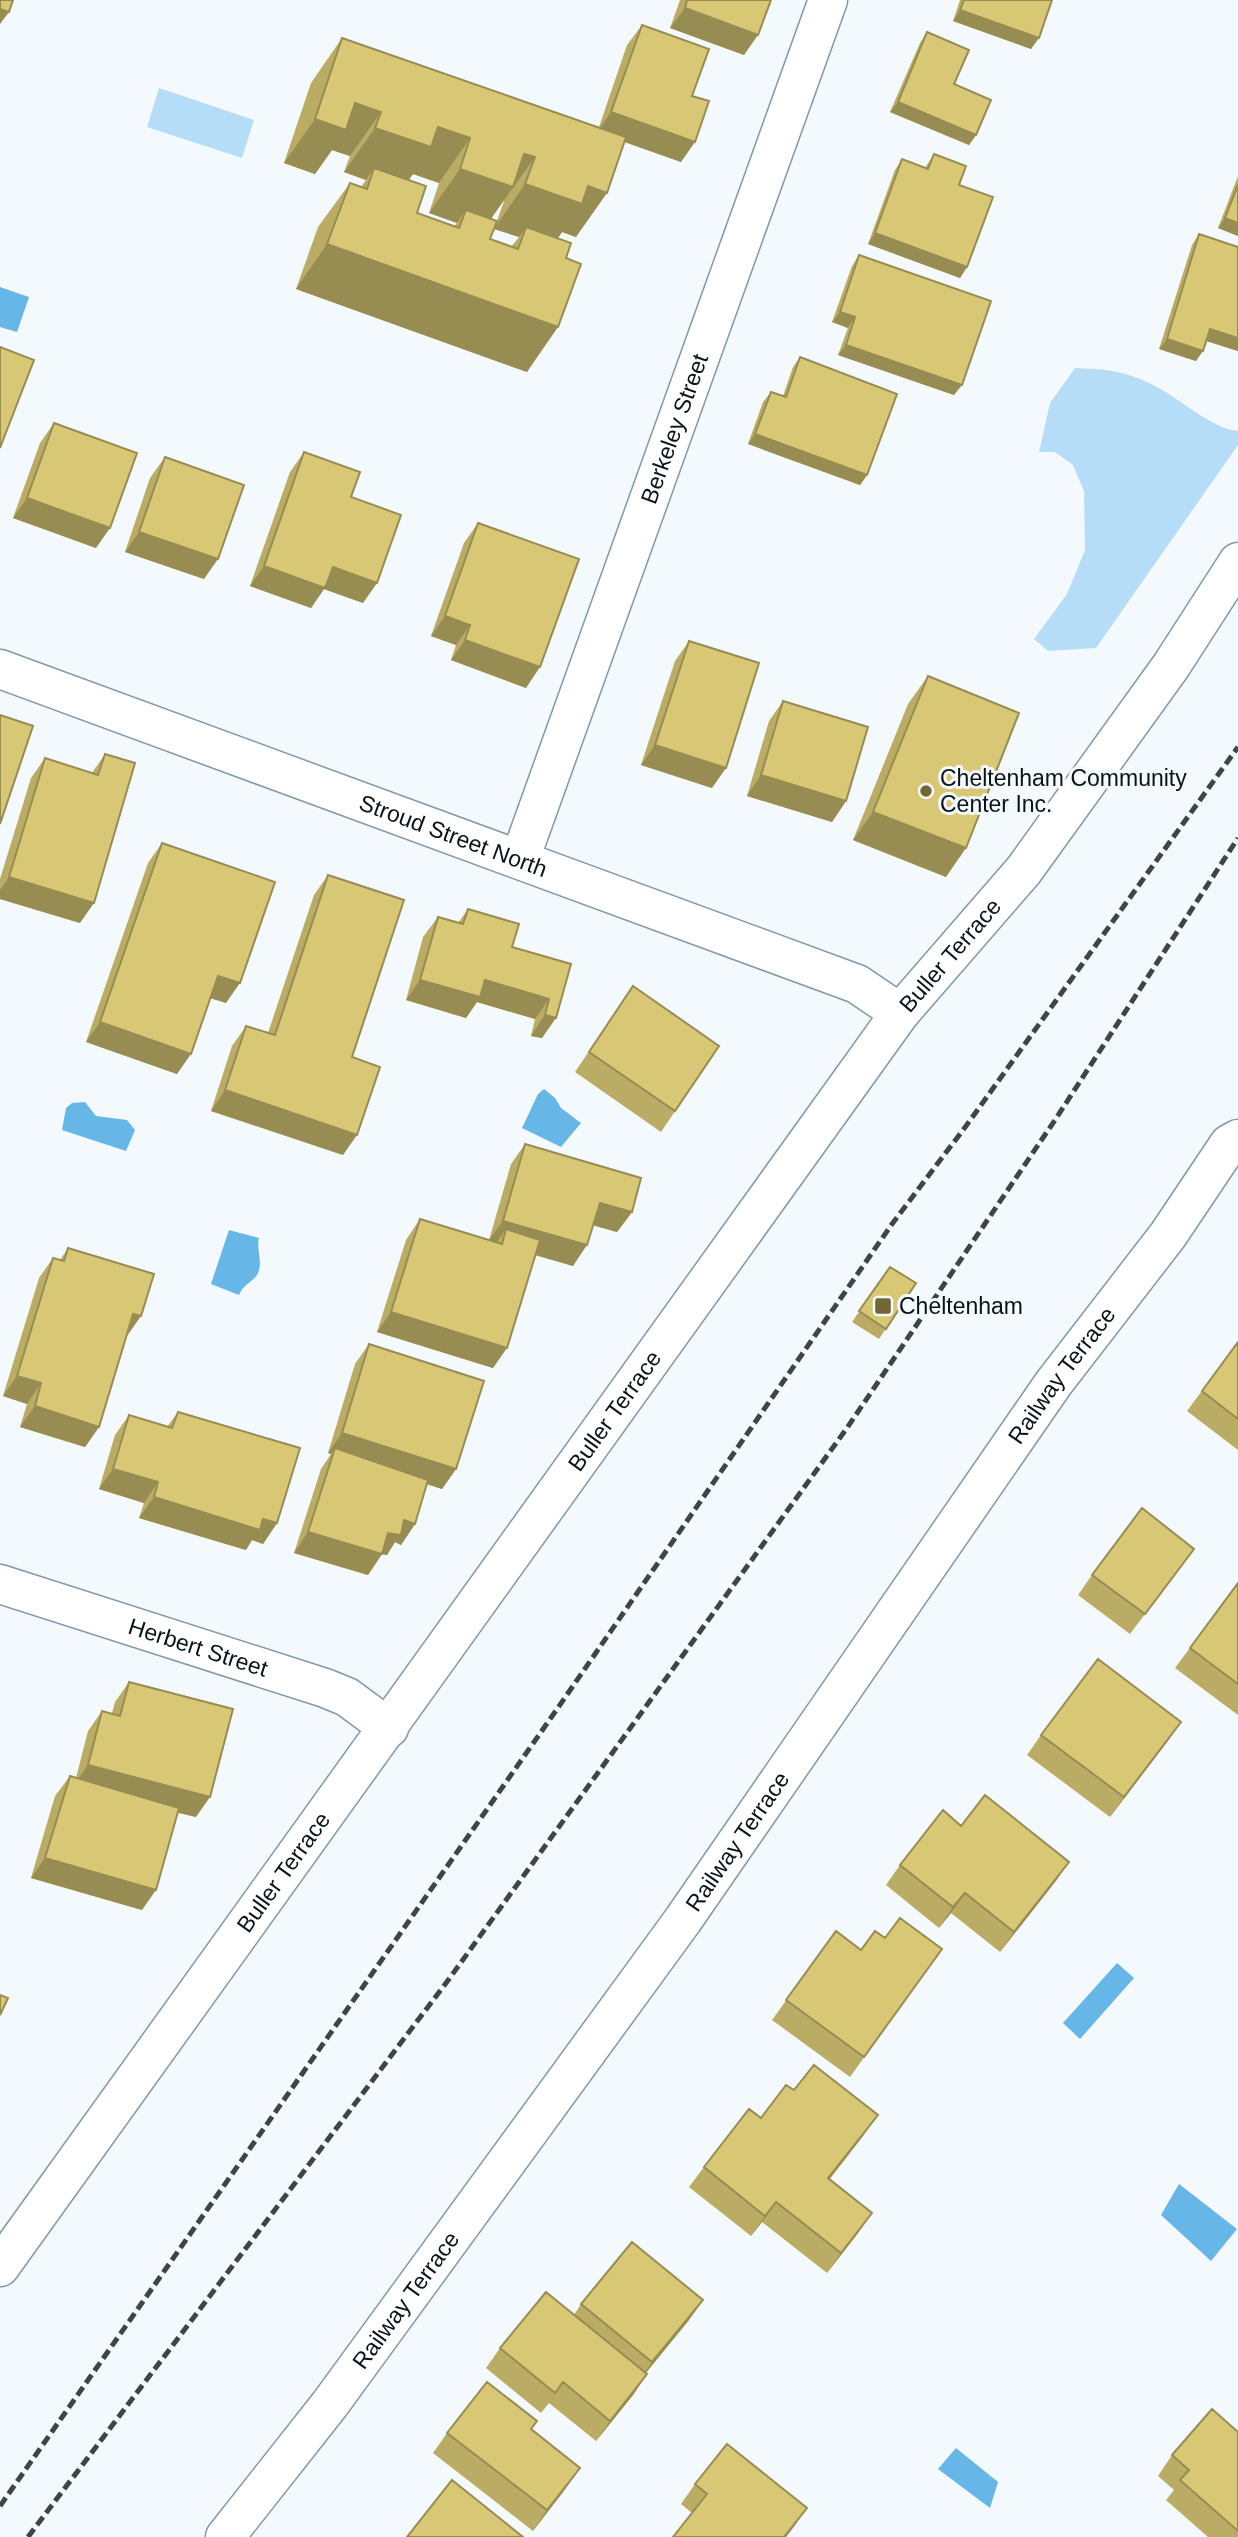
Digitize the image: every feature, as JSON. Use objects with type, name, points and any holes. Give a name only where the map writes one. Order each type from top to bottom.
[{"type":"street","name":"Berkeley Street","points":[[520,859],[828,0]]},
{"type":"street","name":"Buller Terrace","points":[[0,2267],[900,1013],[1024,870],[1171,666],[1238,562]]},
{"type":"street","name":"Stroud Street North","points":[[0,669],[857,984],[900,1013]]},
{"type":"street","name":"Railway Terrace","points":[[225,2537],[330,2404],[675,1931],[1053,1384],[1168,1235],[1229,1144],[1238,1139]]},
{"type":"street","name":"Herbert Street","points":[[0,1584],[325,1688],[347,1697],[389,1728]]},
{"type":"shaded area","points":[[159,88],[254,120],[242,158],[147,127]]},
{"type":"shaded area","points":[[1075,368],[1116,372],[1145,381],[1217,425],[1238,431],[1238,445],[1096,648],[1048,651],[1034,639],[1067,594],[1085,550],[1084,491],[1073,465],[1055,452],[1039,452],[1050,403]]},
{"type":"water","points":[[0,287],[29,297],[17,332],[0,327]]},
{"type":"water","points":[[544,1089],[555,1098],[561,1108],[581,1123],[561,1147],[522,1128],[538,1094]]},
{"type":"water","points":[[85,1102],[96,1116],[127,1120],[135,1130],[126,1151],[62,1130],[66,1108],[72,1103]]},
{"type":"water","points":[[229,1230],[259,1238],[258,1273],[239,1295],[211,1284]]},
{"type":"water","points":[[1117,1963],[1134,1978],[1080,2039],[1063,2023]]},
{"type":"water","points":[[1179,2184],[1237,2229],[1211,2261],[1161,2215]]},
{"type":"water","points":[[956,2448],[998,2482],[990,2508],[938,2469]]},
{"type":"building","points":[[0,0],[13,0],[9,12],[0,9]]},
{"type":"building","points":[[687,0],[771,0],[758,35],[685,8]]},
{"type":"building","points":[[964,0],[1052,0],[1039,38],[960,10]]},
{"type":"building","points":[[642,25],[709,49],[692,96],[709,101],[695,142],[611,112]]},
{"type":"building","points":[[927,32],[969,50],[954,84],[991,100],[976,135],[898,102]]},
{"type":"building","points":[[342,38],[626,137],[607,193],[588,186],[582,204],[525,184],[535,157],[524,154],[513,187],[460,169],[470,138],[438,127],[431,147],[375,128],[381,112],[355,103],[346,130],[315,119]]},
{"type":"building","points":[[934,154],[966,166],[959,185],[993,197],[967,267],[875,233],[902,159],[928,169]]},
{"type":"building","points":[[374,168],[426,186],[417,213],[459,228],[466,210],[497,221],[490,239],[518,249],[526,227],[571,243],[566,258],[581,264],[558,327],[327,244],[350,183],[367,189]]},
{"type":"building","points":[[1238,185],[1238,223],[1225,218]]},
{"type":"building","points":[[1199,234],[1238,247],[1238,338],[1210,329],[1203,351],[1167,339]]},
{"type":"building","points":[[859,255],[991,301],[962,385],[846,345],[855,317],[840,312]]},
{"type":"building","points":[[0,347],[34,360],[0,448]]},
{"type":"building","points":[[800,357],[897,394],[867,475],[755,434],[771,392],[786,397]]},
{"type":"building","points":[[54,423],[137,453],[110,528],[27,498]]},
{"type":"building","points":[[304,452],[360,472],[351,497],[401,515],[377,583],[333,567],[325,588],[264,566]]},
{"type":"building","points":[[165,457],[244,485],[218,559],[139,532]]},
{"type":"building","points":[[478,523],[579,559],[540,667],[465,640],[470,625],[445,616]]},
{"type":"building","points":[[689,641],[759,663],[726,768],[655,745]]},
{"type":"building","name":"Cheltenham Community Center Inc.","points":[[928,676],[1019,713],[966,848],[873,812]]},
{"type":"building","points":[[783,701],[868,727],[846,801],[761,775]]},
{"type":"building","points":[[0,715],[33,726],[0,824]]},
{"type":"building","points":[[105,754],[135,763],[94,903],[9,877],[45,758],[98,775]]},
{"type":"building","points":[[162,843],[275,882],[240,983],[218,976],[191,1054],[100,1022]]},
{"type":"building","points":[[328,875],[404,900],[352,1057],[380,1067],[357,1135],[225,1090],[246,1026],[275,1035]]},
{"type":"building","points":[[468,909],[519,924],[512,947],[571,964],[556,1018],[545,1015],[549,999],[485,980],[480,997],[420,980],[438,917],[463,924]]},
{"type":"building","points":[[633,986],[719,1046],[675,1111],[589,1052]]},
{"type":"building","points":[[525,1144],[641,1178],[632,1212],[600,1203],[587,1245],[503,1221]]},
{"type":"building","points":[[420,1219],[502,1244],[506,1229],[540,1240],[507,1348],[391,1312]]},
{"type":"building","points":[[68,1248],[154,1274],[141,1316],[133,1314],[99,1427],[35,1406],[41,1383],[17,1376],[53,1258],[64,1261]]},
{"type":"building","points":[[890,1267],[916,1283],[886,1329],[859,1311]]},
{"type":"building","points":[[1238,1342],[1238,1419],[1202,1391]]},
{"type":"building","points":[[369,1344],[484,1381],[456,1469],[342,1433]]},
{"type":"building","points":[[178,1412],[300,1448],[277,1523],[263,1519],[260,1530],[154,1497],[158,1482],[113,1469],[129,1415],[172,1428]]},
{"type":"building","points":[[335,1448],[428,1480],[415,1524],[404,1520],[401,1535],[388,1533],[382,1554],[308,1532]]},
{"type":"building","points":[[1142,1508],[1194,1549],[1145,1614],[1092,1575]]},
{"type":"building","points":[[1238,1583],[1238,1684],[1190,1648]]},
{"type":"building","points":[[1098,1659],[1181,1722],[1124,1797],[1041,1735]]},
{"type":"building","points":[[129,1682],[233,1709],[210,1797],[88,1765],[102,1711],[120,1716]]},
{"type":"building","points":[[70,1776],[179,1808],[156,1890],[45,1858]]},
{"type":"building","points":[[985,1795],[1069,1862],[1014,1932],[965,1893],[953,1907],[900,1865],[943,1810],[961,1826]]},
{"type":"building","points":[[900,1918],[942,1949],[864,2057],[786,2000],[836,1931],[861,1950],[875,1931],[885,1938]]},
{"type":"building","points":[[0,1995],[8,1998],[0,2015]]},
{"type":"building","points":[[814,2065],[878,2115],[828,2178],[872,2213],[841,2253],[776,2202],[765,2216],[704,2167],[749,2109],[761,2118],[786,2085],[794,2090]]},
{"type":"building","points":[[632,2242],[703,2300],[652,2362],[581,2304]]},
{"type":"building","points":[[546,2292],[647,2374],[610,2421],[563,2382],[555,2393],[500,2348]]},
{"type":"building","points":[[487,2382],[537,2421],[531,2429],[580,2468],[547,2510],[447,2433]]},
{"type":"building","points":[[1212,2409],[1238,2432],[1238,2531],[1180,2480],[1189,2470],[1172,2455]]},
{"type":"building","points":[[727,2444],[807,2508],[784,2537],[673,2537],[707,2494],[695,2484]]},
{"type":"building","points":[[452,2480],[523,2537],[407,2537]]},
{"type":"railway","points":[[0,2506],[892,1224],[966,1126],[1238,747]]},
{"type":"railway","points":[[28,2537],[449,1979],[847,1428],[1055,1120],[1238,838]]},
{"type":"place","name":"Cheltenham Community Center Inc.","points":[[926,791]]},
{"type":"place","name":"Cheltenham","points":[[883,1306]]}]
